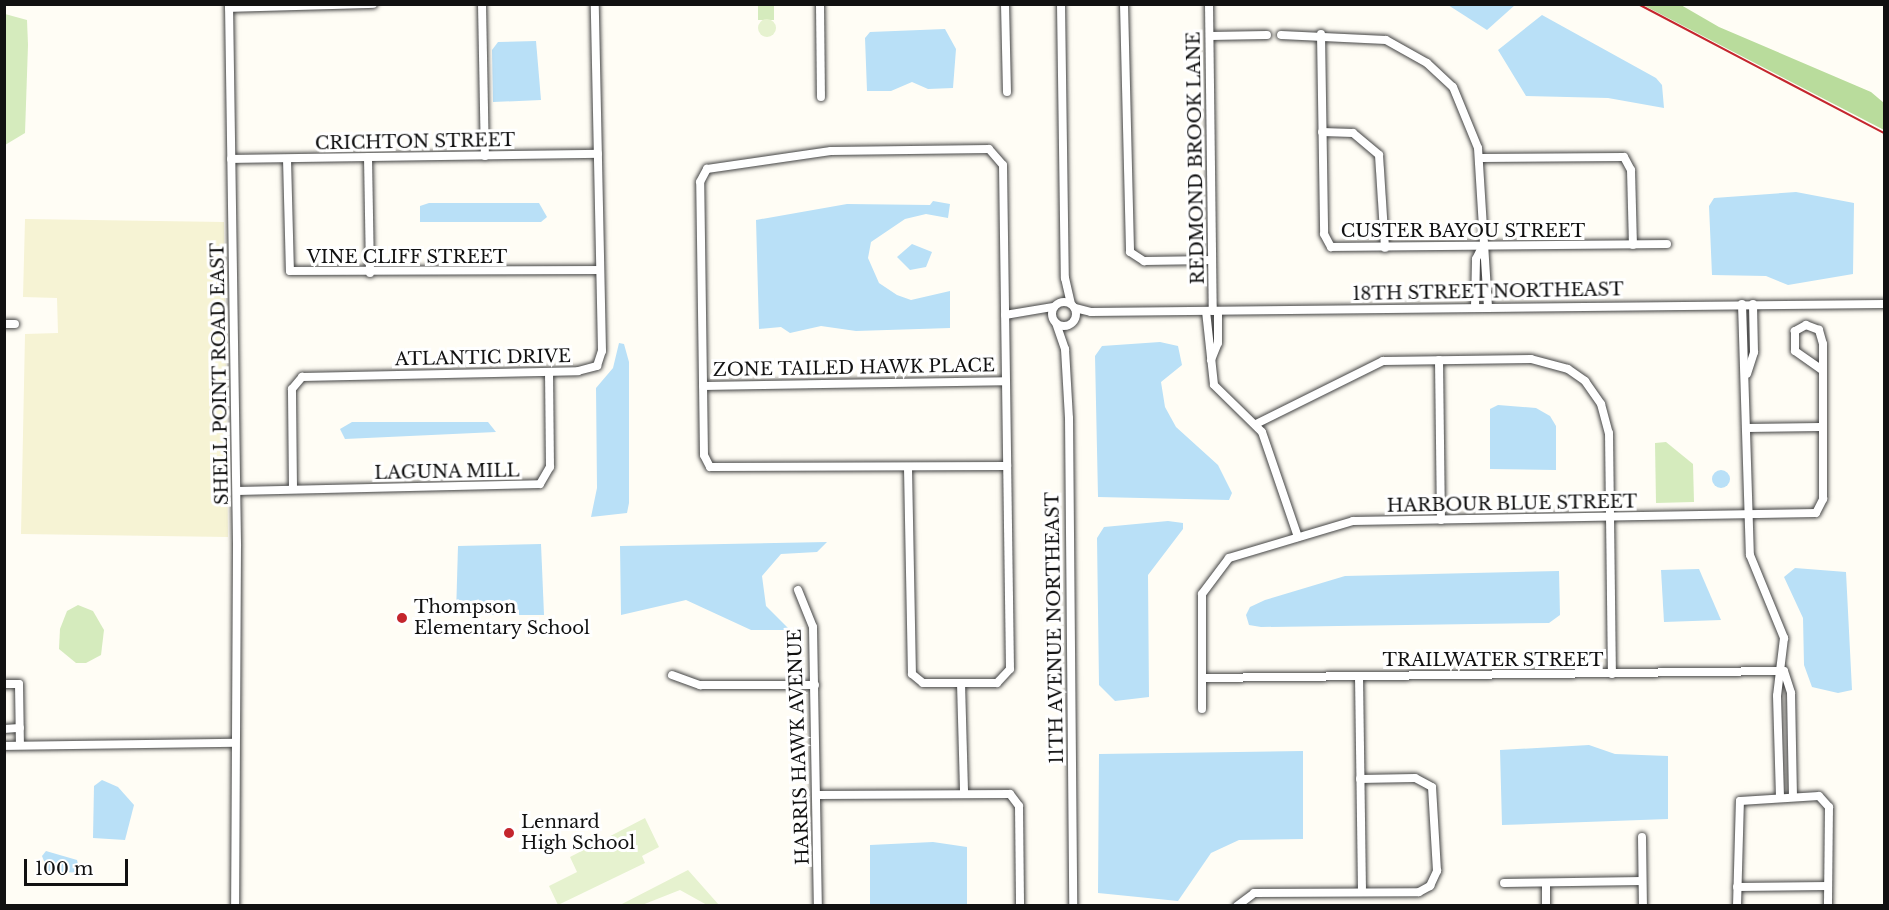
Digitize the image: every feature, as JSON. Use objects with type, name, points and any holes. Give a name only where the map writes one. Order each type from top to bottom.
[{"type":"street","points":[[229,6],[373,4]]},
{"type":"street","points":[[482,4],[484,156]]},
{"type":"street","name":"ATLANTIC DRIVE","points":[[293,489],[292,389],[302,377],[590,370],[601,358],[595,4]]},
{"type":"street","points":[[820,4],[821,97]]},
{"type":"street","points":[[1005,4],[1007,92]]},
{"type":"street","points":[[1061,4],[1065,278],[1073,305]]},
{"type":"street","points":[[1124,4],[1130,252],[1144,261],[1212,260]]},
{"type":"street","name":"REDMOND BROOK LANE","points":[[1209,4],[1212,311],[1206,333],[1216,390],[1256,424],[1298,537]]},
{"type":"street","name":"SHELL POINT ROAD EAST","points":[[229,6],[237,491],[233,743],[235,906]]},
{"type":"street","points":[[1281,35],[1321,34],[1386,40],[1427,63],[1465,106],[1480,158],[1482,247],[1488,258],[1488,307]]},
{"type":"street","name":"CUSTER BAYOU STREET","points":[[1321,34],[1326,241],[1339,249],[1667,244]]},
{"type":"street","points":[[1210,36],[1267,35]]},
{"type":"street","points":[[1322,132],[1353,133],[1379,155],[1384,248]]},
{"type":"street","points":[[908,468],[912,674],[923,683],[997,683],[1010,669],[1003,165],[994,150],[831,151],[713,167],[700,182],[704,455],[716,470],[1007,466]]},
{"type":"street","name":"CRICHTON STREET","points":[[231,159],[598,154]]},
{"type":"street","points":[[368,157],[370,273]]},
{"type":"street","points":[[1480,158],[1624,157],[1631,170],[1633,245]]},
{"type":"street","name":"VINE CLIFF STREET","points":[[287,159],[290,270],[370,273],[600,270]]},
{"type":"street","points":[[1475,307],[1476,259],[1482,247]]},
{"type":"street","points":[[1005,315],[1032,314],[1055,306],[1065,278]]},
{"type":"street","points":[[1742,304],[1750,555],[1782,628],[1784,671],[1791,693],[1793,796]]},
{"type":"street","points":[[1746,375],[1754,352],[1753,304]]},
{"type":"street","name":"18TH STREET NORTHEAST","points":[[1055,306],[1073,305],[1091,312],[1884,304]]},
{"type":"street","name":"11TH AVENUE NORTHEAST","points":[[1073,305],[1074,321],[1065,350],[1073,906]]},
{"type":"street","name":"11TH AVENUE NORTHEAST","points":[[1055,306],[1054,321],[1065,350]]},
{"type":"street","name":"REDMOND BROOK LANE","points":[[1211,360],[1218,333],[1212,311]]},
{"type":"street","name":"18TH STREET NORTHEAST","points":[[1074,321],[1091,312]]},
{"type":"street","points":[[1032,314],[1054,321],[1074,321]]},
{"type":"street","points":[[4,324],[15,324]]},
{"type":"street","name":"HARBOUR BLUE STREET","points":[[1202,709],[1204,589],[1225,560],[1353,521],[1810,516],[1821,508],[1821,369],[1820,330],[1806,325],[1795,330],[1795,351],[1821,369]]},
{"type":"street","points":[[1206,333],[1218,333]]},
{"type":"street","points":[[1439,360],[1441,520]]},
{"type":"street","points":[[1256,424],[1377,362],[1540,360],[1585,381],[1608,427],[1612,674]]},
{"type":"street","name":"LAGUNA MILL","points":[[237,491],[540,484],[550,467],[549,372]]},
{"type":"street","name":"ZONE TAILED HAWK PLACE","points":[[703,386],[1006,381]]},
{"type":"street","points":[[1747,428],[1821,427]]},
{"type":"street","name":"HARRIS HAWK AVENUE","points":[[798,590],[813,627],[819,906]]},
{"type":"street","points":[[1780,796],[1778,696],[1784,671]]},
{"type":"street","name":"TRAILWATER STREET","points":[[1202,678],[1784,671]]},
{"type":"street","points":[[672,675],[700,685],[815,685]]},
{"type":"street","points":[[1359,676],[1362,892]]},
{"type":"street","points":[[960,683],[964,793]]},
{"type":"street","points":[[4,684],[19,684],[20,745]]},
{"type":"street","points":[[4,729],[20,728]]},
{"type":"street","points":[[4,746],[233,743]]},
{"type":"street","points":[[1237,906],[1254,893],[1419,892],[1430,886],[1437,871],[1432,787],[1415,778],[1360,779]]},
{"type":"street","points":[[818,795],[1001,792],[1016,799],[1020,906]]},
{"type":"street","points":[[1737,906],[1737,805],[1747,796],[1819,796],[1827,803],[1828,906]]},
{"type":"street","points":[[1642,837],[1643,906]]},
{"type":"street","points":[[1504,883],[1642,881]]},
{"type":"street","points":[[1546,883],[1546,906]]},
{"type":"street","points":[[1737,887],[1828,886]]},
{"type":"shaded area","points":[[25,219],[224,222],[228,537],[21,534],[25,334],[58,333],[57,298],[23,297]]},
{"type":"green space","points":[[758,5],[774,5],[774,20],[758,20]]},
{"type":"green space","points":[[1643,5],[1681,5],[1719,27],[1871,92],[1884,103],[1884,130]]},
{"type":"green space","points":[[5,14],[27,20],[28,45],[25,133],[5,145]]},
{"type":"green space","points":[[767,19],[773,22],[776,28],[773,34],[767,37],[761,34],[758,28],[761,22]]},
{"type":"green space","points":[[1666,442],[1693,464],[1694,502],[1656,503],[1655,443]]},
{"type":"green space","points":[[78,605],[93,611],[104,630],[101,655],[86,663],[76,663],[59,649],[60,629],[67,611]]},
{"type":"green space","points":[[645,818],[659,847],[642,856],[645,863],[558,905],[549,886],[577,872],[570,857]]},
{"type":"green space","points":[[688,870],[719,905],[707,905],[680,890],[642,905],[620,905]]},
{"type":"water","points":[[1515,4],[1487,30],[1448,5]]},
{"type":"water","points":[[1542,15],[1656,78],[1662,85],[1664,108],[1608,98],[1526,96],[1498,50]]},
{"type":"water","points":[[945,29],[956,49],[953,88],[928,89],[912,82],[891,91],[867,91],[865,38],[870,32]]},
{"type":"water","points":[[536,41],[541,100],[493,102],[492,50],[498,42]]},
{"type":"water","points":[[1796,192],[1854,203],[1853,274],[1788,285],[1766,276],[1712,275],[1709,206],[1714,198]]},
{"type":"water","points":[[933,201],[950,204],[948,218],[926,214],[905,219],[871,242],[868,258],[879,283],[897,295],[911,300],[950,291],[950,328],[856,331],[821,326],[790,333],[781,327],[759,329],[756,220],[847,204],[930,205]]},
{"type":"water","points":[[429,203],[539,203],[547,217],[541,222],[420,222],[420,206]]},
{"type":"water","points":[[912,244],[932,252],[926,267],[910,270],[897,257]]},
{"type":"water","points":[[1160,342],[1178,346],[1182,365],[1161,382],[1165,407],[1176,427],[1218,465],[1232,493],[1229,500],[1098,497],[1095,356],[1102,346]]},
{"type":"water","points":[[619,343],[624,344],[629,362],[629,503],[627,513],[591,517],[597,488],[596,388],[613,368]]},
{"type":"water","points":[[1498,405],[1536,408],[1550,416],[1556,426],[1556,470],[1490,469],[1490,409]]},
{"type":"water","points":[[352,422],[488,422],[496,432],[345,439],[340,429]]},
{"type":"water","points":[[1721,470],[1727,473],[1730,479],[1727,485],[1721,488],[1715,485],[1712,479],[1715,473]]},
{"type":"water","points":[[1168,521],[1183,523],[1183,529],[1148,575],[1149,697],[1115,701],[1099,685],[1097,538],[1104,527]]},
{"type":"water","points":[[827,542],[817,552],[781,554],[762,576],[766,606],[790,630],[751,630],[686,600],[621,615],[620,546]]},
{"type":"water","points":[[541,544],[544,615],[456,615],[458,546]]},
{"type":"water","points":[[1795,568],[1846,572],[1852,690],[1838,693],[1812,687],[1804,665],[1803,618],[1784,577]]},
{"type":"water","points":[[1699,569],[1721,620],[1664,622],[1661,570]]},
{"type":"water","points":[[1559,571],[1560,615],[1549,623],[1261,627],[1249,625],[1246,615],[1250,607],[1265,600],[1345,576]]},
{"type":"water","points":[[1589,745],[1615,754],[1668,756],[1668,819],[1502,825],[1500,750]]},
{"type":"water","points":[[1303,751],[1303,839],[1239,840],[1211,853],[1178,901],[1098,893],[1099,754]]},
{"type":"water","points":[[102,780],[118,787],[134,805],[125,840],[93,838],[94,786]]},
{"type":"water","points":[[933,842],[967,847],[967,905],[870,905],[870,845]]},
{"type":"water","points":[[46,851],[77,860],[80,873],[48,871],[42,856]]},
{"type":"railway","points":[[1638,4],[1884,133]]},
{"type":"place","name":"Thompson Elementary School","points":[[402,618]]},
{"type":"place","name":"Lennard High School","points":[[509,833]]}]
